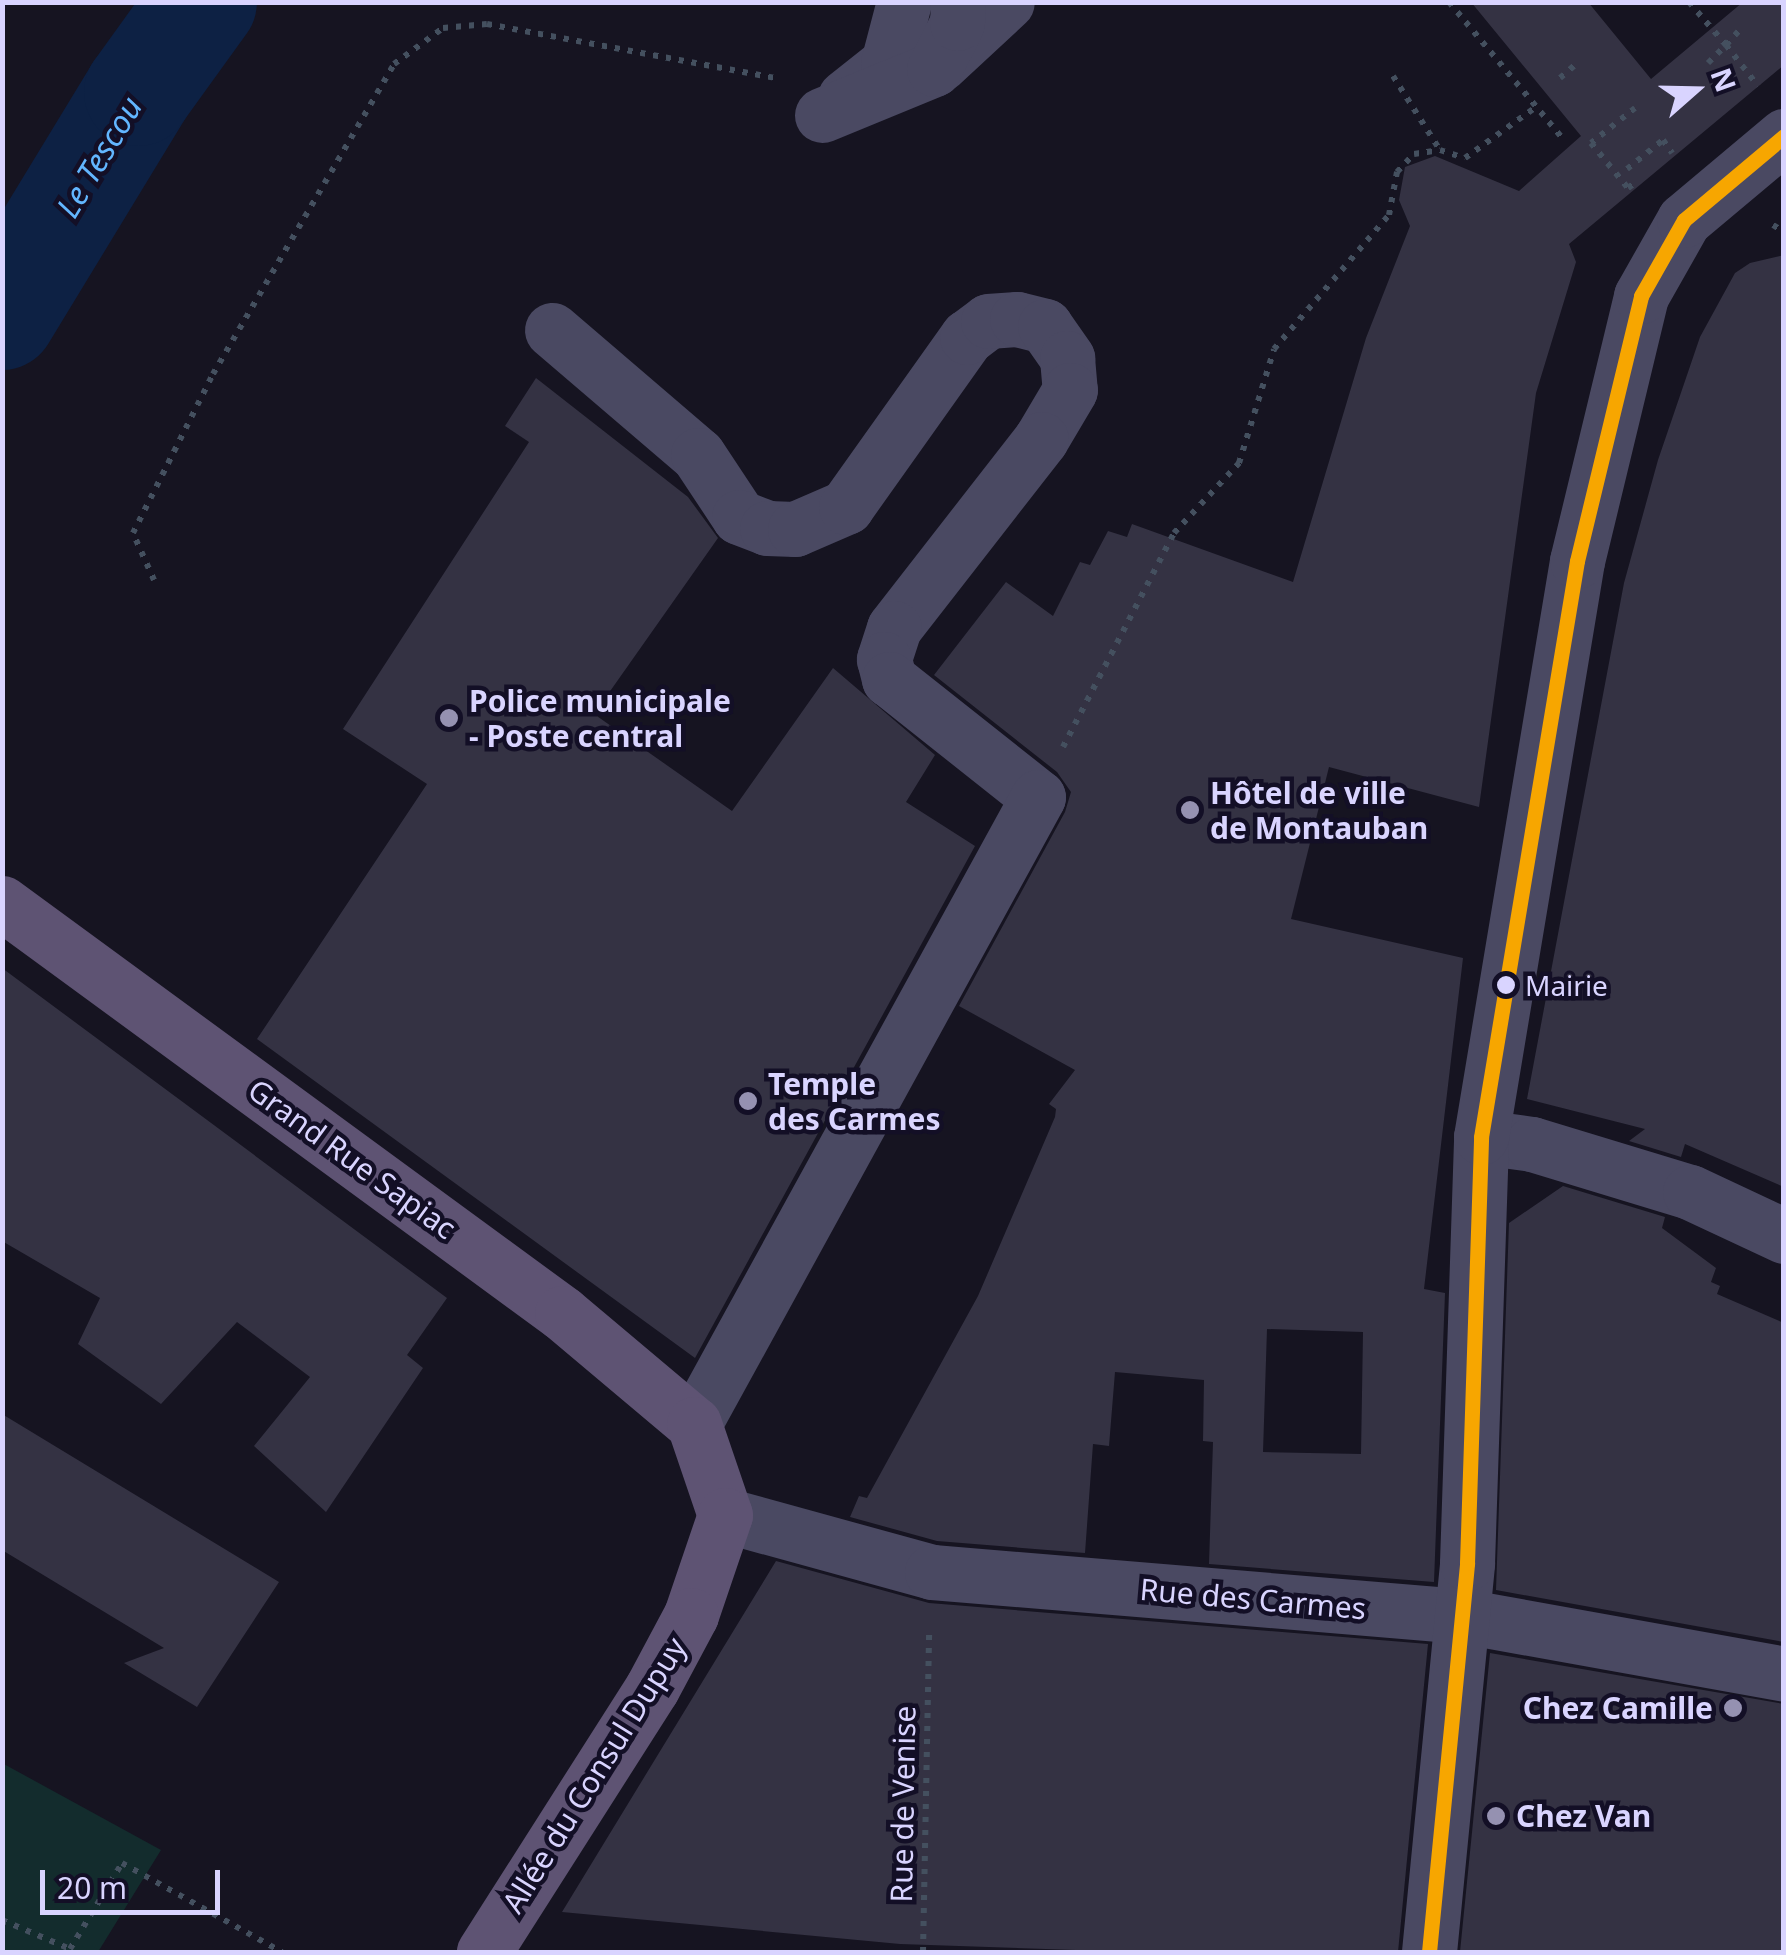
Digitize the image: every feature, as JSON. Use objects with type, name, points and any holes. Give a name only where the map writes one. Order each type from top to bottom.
[{"type":"main road","name":"Grand Rue Sapiac","points":[[2,903],[562,1314],[694,1424]]},
{"type":"main road","points":[[694,1424],[725,1515]]},
{"type":"main road","name":"Allée du Consul Dupuy","points":[[484,1952],[652,1688],[691,1615],[725,1515]]},
{"type":"street","points":[[904,2],[888,63],[822,115],[934,69],[1007,2]]},
{"type":"street","points":[[934,69],[957,23],[958,2]]},
{"type":"street","points":[[1429,1952],[1462,1616],[1481,1137],[1577,561],[1642,296],[1684,220],[1772,113]]},
{"type":"street","points":[[552,330],[698,455],[739,518],[767,528],[795,529],[846,507],[967,338],[988,322],[1017,318],[1045,326],[1066,358],[1070,390],[1040,439],[894,628],[884,659],[890,679],[1038,797],[694,1424]]},
{"type":"street","points":[[1481,1137],[1532,1144],[1690,1192],[1784,1236]]},
{"type":"street","name":"Rue des Carmes","points":[[725,1515],[932,1572],[1462,1616],[1784,1674]]},
{"type":"path","points":[[1449,2],[1565,142]]},
{"type":"path","points":[[1690,2],[1726,44],[1772,113]]},
{"type":"path","points":[[154,580],[133,533],[213,374],[394,64],[442,28],[487,24],[785,80]]},
{"type":"path","points":[[1708,63],[1742,27]]},
{"type":"path","points":[[1560,78],[1575,65]]},
{"type":"path","points":[[1393,76],[1440,150]]},
{"type":"path","points":[[1038,797],[1174,534],[1239,463],[1274,349],[1389,215],[1397,172],[1414,154],[1440,150],[1465,158],[1536,106]]},
{"type":"path","points":[[1628,188],[1591,143],[1634,108]]},
{"type":"path","points":[[1627,170],[1664,140],[1673,152],[1661,162]]},
{"type":"path","points":[[1636,182],[1648,172]]},
{"type":"path","points":[[1773,226],[1784,232]]},
{"type":"path","name":"Rue de Venise","points":[[923,1952],[928,1656]]},
{"type":"path","points":[[2,1920],[70,1949],[122,1863],[282,1952]]},
{"type":"green space","points":[[2,1763],[161,1850],[98,1952],[3,1952]]},
{"type":"building","points":[[1471,2],[1588,2],[1651,79],[1743,2],[1784,2],[1784,65],[1569,244],[1576,262],[1536,393],[1479,807],[1329,767],[1291,919],[1463,958],[1424,1289],[1445,1293],[1434,1582],[1209,1564],[1213,1442],[1203,1441],[1204,1380],[1115,1372],[1109,1446],[1093,1444],[1085,1553],[937,1541],[850,1517],[859,1496],[867,1498],[978,1296],[1055,1117],[1056,1109],[1049,1104],[1075,1070],[959,1006],[1065,812],[1071,792],[1057,772],[934,675],[1006,582],[1053,616],[1080,562],[1090,565],[1108,531],[1127,537],[1132,524],[1293,582],[1366,338],[1410,226],[1399,200],[1405,167],[1435,156],[1519,191],[1581,136]],"holes":[[[1267,1329],[1363,1332],[1361,1454],[1263,1452]]]},
{"type":"building","points":[[1784,255],[1784,1187],[1685,1144],[1681,1157],[1629,1141],[1645,1129],[1527,1099],[1624,583],[1658,460],[1700,337],[1735,273],[1750,263]]},
{"type":"building","points":[[536,378],[688,497],[718,538],[594,714],[732,811],[833,668],[935,755],[906,802],[975,846],[695,1358],[257,1039],[427,784],[343,729],[529,442],[505,426]]},
{"type":"building","points":[[2,968],[447,1298],[407,1355],[423,1368],[326,1512],[254,1446],[310,1377],[237,1322],[161,1404],[78,1344],[100,1298],[2,1241]]},
{"type":"building","points":[[1563,1186],[1665,1217],[1662,1228],[1716,1268],[1711,1282],[1720,1286],[1717,1294],[1784,1323],[1784,1642],[1496,1590],[1509,1223]]},
{"type":"building","points":[[2,1414],[279,1582],[197,1707],[124,1663],[164,1648],[2,1550]]},
{"type":"building","points":[[776,1561],[929,1603],[1428,1644],[1398,1952],[1135,1952],[900,1944],[562,1912]]},
{"type":"building","points":[[1490,1653],[1784,1704],[1784,1952],[1460,1952]]},
{"type":"waterway","name":"Le Tescou","points":[[2,316],[138,92],[203,2]]},
{"type":"transit line","points":[[1429,1952],[1467,1563],[1481,1137],[1577,561],[1641,296],[1684,220],[1784,136]]},
{"type":"place","name":"Police municipale - Poste central","points":[[449,718]]},
{"type":"place","name":"Hôtel de ville de Montauban","points":[[1190,810]]},
{"type":"place","name":"Mairie","points":[[1506,985]]},
{"type":"place","name":"Temple des Carmes","points":[[748,1101]]},
{"type":"place","name":"Chez Camille","points":[[1733,1708]]},
{"type":"place","name":"Chez Van","points":[[1496,1816]]}]
